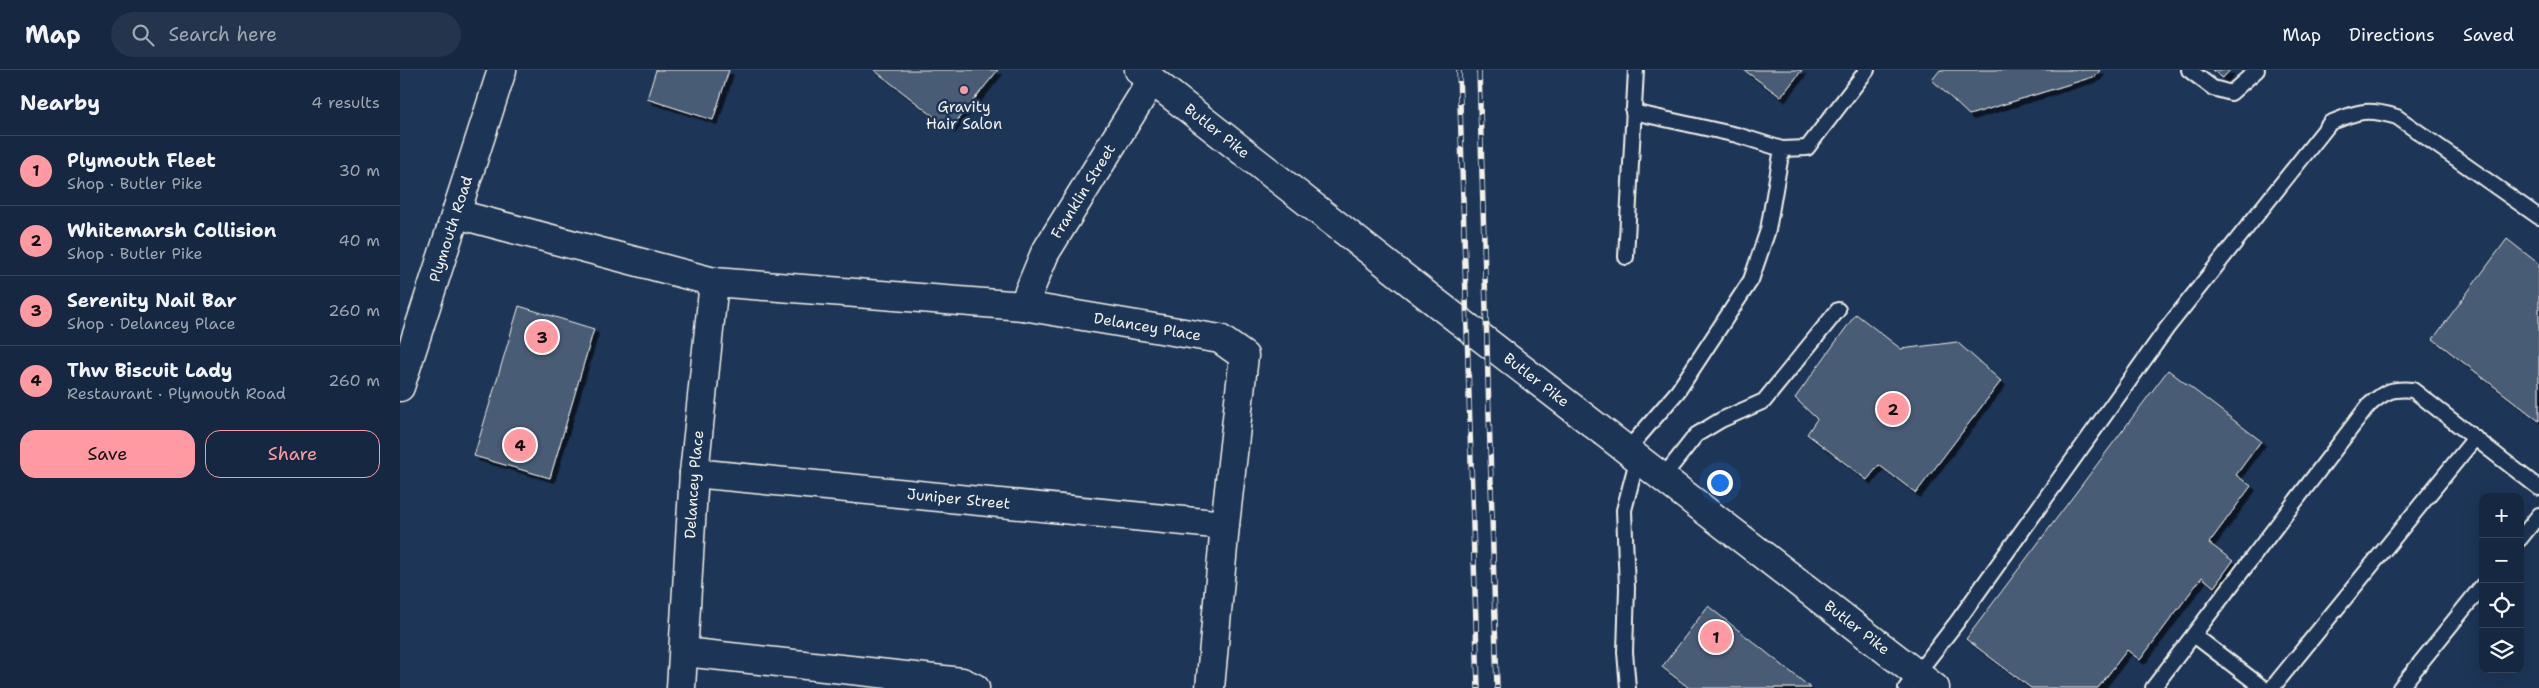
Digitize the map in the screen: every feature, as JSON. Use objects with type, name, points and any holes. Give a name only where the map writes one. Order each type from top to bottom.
[{"type":"street","name":"Plymouth Road","points":[[400,387],[502,70]]},
{"type":"street","name":"Franklin Street","points":[[1023,306],[1045,253],[1145,75]]},
{"type":"street","name":"Butler Pike","points":[[1145,75],[1434,301],[1633,453],[1919,683]]},
{"type":"street","name":"Delancey Place","points":[[457,214],[714,282],[1023,306],[1220,338],[1244,356],[1225,525],[1210,688]]},
{"type":"street","name":"Delancey Place","points":[[681,688],[694,472],[714,282]]},
{"type":"street","name":"Juniper Street","points":[[694,472],[1225,525]]},
{"type":"street","points":[[684,652],[962,682],[975,688]]},
{"type":"lane","points":[[1626,257],[1636,70]]},
{"type":"lane","points":[[1634,112],[1738,135],[1782,149],[1807,148],[1867,70]]},
{"type":"lane","points":[[2189,70],[2214,88],[2230,93],[2257,70]]},
{"type":"lane","points":[[1919,683],[1957,622],[2167,328],[2330,123],[2353,113],[2375,110],[2397,117],[2539,217]]},
{"type":"lane","points":[[1628,688],[1625,652],[1627,588],[1624,510],[1633,453],[1678,391],[1751,280],[1768,230],[1782,149]]},
{"type":"lane","points":[[1663,477],[1696,435],[1722,420],[1764,402],[1838,310]]},
{"type":"lane","points":[[2153,688],[2368,406],[2380,395],[2396,388],[2413,390],[2539,488]]},
{"type":"lane","points":[[2272,688],[2475,438]]},
{"type":"lane","points":[[2521,538],[2539,515]]},
{"type":"lane","points":[[2400,688],[2479,590]]},
{"type":"lane","points":[[2194,635],[2263,688]]},
{"type":"building","points":[[656,70],[729,70],[713,120],[647,99]]},
{"type":"building","points":[[874,70],[998,70],[950,129]]},
{"type":"building","points":[[1744,70],[1802,70],[1781,97]]},
{"type":"building","points":[[1940,70],[2100,70],[2096,76],[1969,115],[1932,80]]},
{"type":"building","points":[[2212,70],[2230,70],[2223,78]]},
{"type":"building","points":[[2507,239],[2539,264],[2539,421],[2433,339]]},
{"type":"building","points":[[519,306],[594,329],[550,478],[474,456]]},
{"type":"building","points":[[1856,314],[1901,349],[1957,342],[2001,381],[1916,493],[1879,465],[1867,480],[1807,434],[1817,419],[1795,398]]},
{"type":"building","points":[[2168,370],[2261,441],[2236,475],[2251,486],[2209,543],[2233,561],[2214,587],[2202,577],[2140,660],[2127,650],[2098,688],[2031,688],[1966,639]]},
{"type":"building","points":[[1708,606],[1811,688],[1689,688],[1662,667]]},
{"type":"railway","points":[[1459,70],[1478,688]]},
{"type":"railway","points":[[1479,70],[1497,688]]},
{"type":"place","name":"Gravity Hair Salon","points":[[964,90]]},
{"type":"place","name":"Serenity Nail Bar","points":[[542,337]]},
{"type":"place","name":"Whitemarsh Collision","points":[[1893,409]]},
{"type":"place","name":"Thw Biscuit Lady","points":[[520,445]]},
{"type":"place","name":"Plymouth Fleet","points":[[1716,637]]}]
